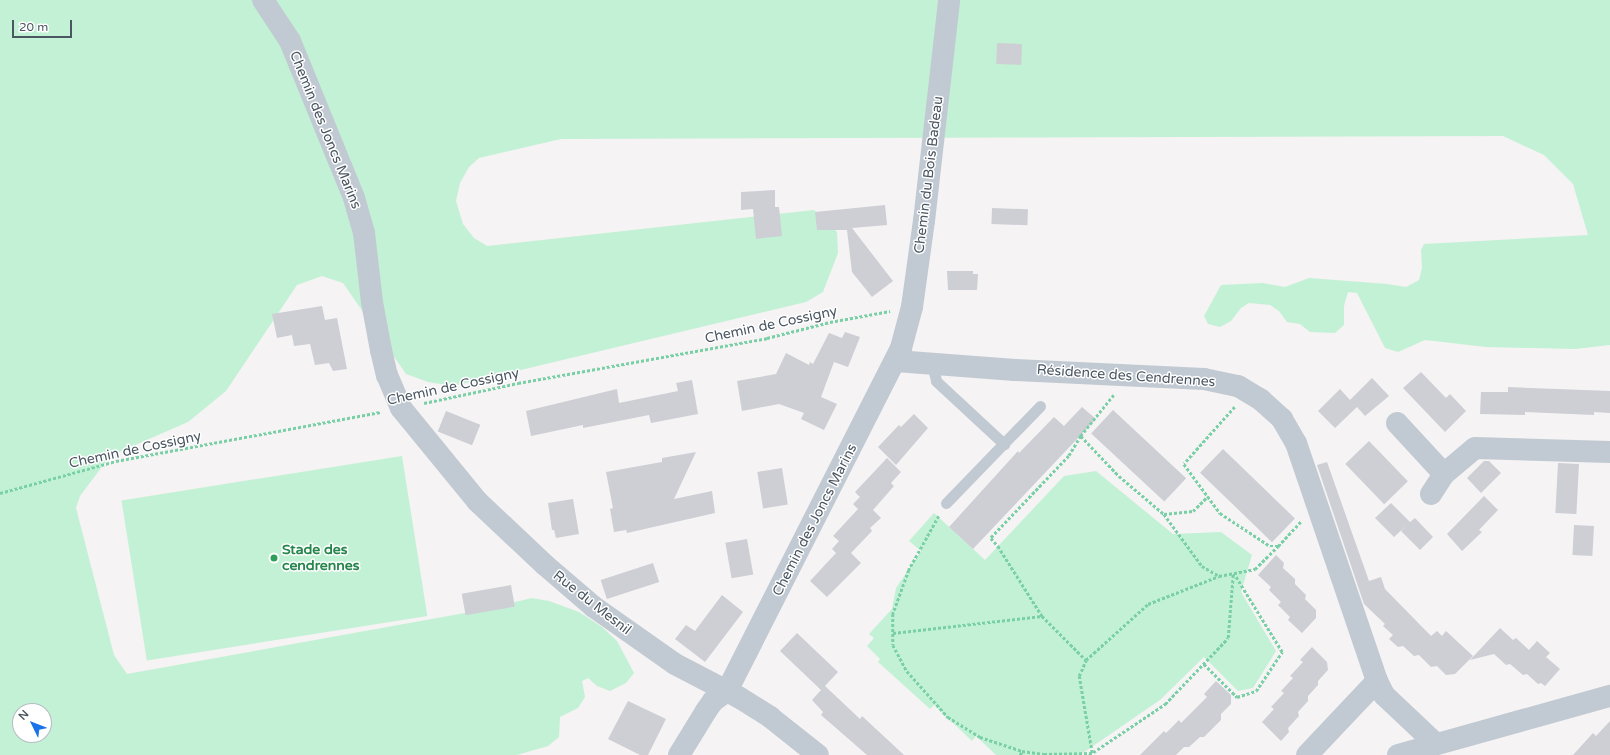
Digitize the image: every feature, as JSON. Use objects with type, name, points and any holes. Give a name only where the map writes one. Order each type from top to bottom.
[{"type":"street","name":"Chemin des Joncs Marins","points":[[263,0],[290,41],[354,198],[364,233],[372,302],[381,350],[387,375],[401,408]]},
{"type":"street","name":"Chemin du Bois Badeau","points":[[899,355],[912,307],[924,221],[949,0]]},
{"type":"street","name":"Chemin des Joncs Marins","points":[[727,691],[899,355]]},
{"type":"street","name":"Résidence des Cendrennes","points":[[899,355],[932,363],[1204,379],[1238,386],[1249,392],[1271,409],[1289,429],[1296,443],[1377,681],[1384,695],[1436,744]]},
{"type":"street","name":"Rue du Mesnil","points":[[401,408],[477,501],[545,565],[594,607],[675,664],[727,691],[776,721],[818,755]]},
{"type":"street","points":[[1397,423],[1444,474]]},
{"type":"street","points":[[1431,494],[1444,474],[1475,448],[1610,452]]},
{"type":"street","points":[[1307,755],[1377,681]]},
{"type":"street","points":[[679,755],[706,710],[713,701],[727,691]]},
{"type":"street","points":[[1398,755],[1610,696]]},
{"type":"lane","points":[[932,363],[936,380],[1004,444]]},
{"type":"lane","points":[[946,503],[1040,406]]},
{"type":"path","name":"Chemin de Cossigny","points":[[0,493],[116,461],[401,408],[526,382],[767,338],[830,322],[912,307]]},
{"type":"path","points":[[1086,660],[1042,616],[998,546],[991,538],[1069,456],[1081,436],[1119,388],[1123,375]]},
{"type":"path","points":[[1249,392],[1184,464],[1220,513],[1270,546],[1278,546]]},
{"type":"path","points":[[1081,436],[1119,476],[1164,514],[1202,566],[1219,576]]},
{"type":"path","points":[[1164,514],[1193,511],[1208,496]]},
{"type":"path","points":[[946,503],[909,570],[893,614],[893,645],[907,671],[948,717],[980,737],[1022,751],[1044,754],[1091,754],[1165,704],[1228,638],[1233,574]]},
{"type":"path","points":[[1091,754],[1079,676],[1086,660],[1148,604],[1219,576],[1255,569],[1316,505]]},
{"type":"path","points":[[1204,664],[1237,697],[1256,691],[1282,652],[1233,574]]},
{"type":"path","points":[[893,633],[1042,616]]},
{"type":"path","points":[[1020,755],[1022,751]]},
{"type":"green space","points":[[0,0],[1610,0],[1610,345],[1575,349],[1486,347],[1425,340],[1398,352],[1385,348],[1357,293],[1348,292],[1344,306],[1344,325],[1335,333],[1310,332],[1300,324],[1287,322],[1279,311],[1270,305],[1249,303],[1241,308],[1231,321],[1220,327],[1208,324],[1204,316],[1221,285],[1263,283],[1285,287],[1309,278],[1387,284],[1406,287],[1419,280],[1422,268],[1421,250],[1424,244],[1588,235],[1573,184],[1544,155],[1503,136],[561,139],[479,158],[469,167],[460,183],[456,201],[463,224],[474,238],[487,246],[814,210],[837,232],[838,253],[823,292],[806,302],[453,386],[428,382],[406,374],[343,283],[322,276],[297,285],[226,391],[188,422],[110,456],[80,496],[76,508],[114,655],[127,674],[487,609],[532,598],[549,601],[579,612],[602,627],[617,641],[634,673],[626,683],[610,691],[597,686],[588,678],[582,681],[585,697],[578,708],[560,717],[559,737],[548,746],[517,755],[0,755]]},
{"type":"green space","name":"Stade des cendrennes","points":[[402,456],[427,616],[147,660],[121,500]]},
{"type":"green space","points":[[1096,471],[1173,534],[1221,532],[1252,555],[1241,592],[1276,651],[1253,688],[1238,691],[1204,657],[1160,700],[1080,755],[996,755],[976,736],[972,741],[934,705],[930,709],[878,662],[880,659],[867,646],[874,638],[869,634],[892,609],[896,588],[921,551],[909,541],[934,513],[985,560],[1064,476]]},
{"type":"building","points":[[997,43],[1022,44],[1021,65],[996,64]]},
{"type":"building","points":[[775,190],[775,207],[779,207],[782,236],[756,239],[753,209],[741,210],[741,192]]},
{"type":"building","points":[[885,205],[887,225],[852,228],[893,281],[872,297],[852,272],[847,230],[817,230],[815,212]]},
{"type":"building","points":[[992,208],[1028,209],[1027,225],[991,224]]},
{"type":"building","points":[[947,271],[973,271],[973,274],[978,274],[977,290],[948,290]]},
{"type":"building","points":[[322,306],[325,320],[337,318],[347,369],[333,371],[329,363],[315,365],[310,344],[294,346],[292,335],[277,338],[272,314]]},
{"type":"building","points":[[845,332],[860,337],[848,367],[834,362],[821,397],[837,404],[824,430],[801,419],[804,413],[779,404],[742,411],[737,381],[776,374],[786,353],[809,365],[810,362],[813,364],[829,333],[842,338]]},
{"type":"building","points":[[1421,372],[1446,398],[1450,394],[1466,411],[1445,432],[1403,388]]},
{"type":"building","points":[[1372,378],[1389,396],[1365,416],[1357,407],[1335,428],[1318,411],[1340,389],[1350,400]]},
{"type":"building","points":[[692,380],[698,414],[651,423],[649,415],[583,428],[583,425],[531,436],[526,411],[617,389],[619,403],[678,391],[676,383]]},
{"type":"building","points":[[1508,387],[1610,391],[1610,413],[1594,412],[1594,415],[1525,412],[1525,415],[1480,414],[1481,392],[1508,392]]},
{"type":"building","points":[[1082,407],[1096,419],[973,549],[949,527],[1018,451],[1019,453],[1054,417],[1064,426]]},
{"type":"building","points":[[1113,410],[1186,478],[1164,502],[1091,433]]},
{"type":"building","points":[[446,411],[480,425],[472,445],[438,431]]},
{"type":"building","points":[[914,414],[928,428],[896,465],[878,447],[899,425],[901,427]]},
{"type":"building","points":[[1369,441],[1408,481],[1384,504],[1345,464]]},
{"type":"building","points":[[1223,449],[1295,518],[1272,542],[1200,473]]},
{"type":"building","points":[[696,452],[674,499],[712,491],[715,513],[627,533],[626,530],[614,532],[610,509],[613,508],[606,472],[662,462],[662,458]]},
{"type":"building","points":[[887,458],[901,472],[891,483],[894,486],[873,510],[881,518],[870,528],[872,531],[851,553],[861,563],[827,597],[810,581],[836,553],[832,549],[839,541],[833,536],[858,509],[853,504],[860,497],[855,492]]},
{"type":"building","points":[[1484,461],[1489,461],[1501,473],[1481,493],[1467,478]]},
{"type":"building","points":[[1327,462],[1369,581],[1381,577],[1385,589],[1431,636],[1437,631],[1442,636],[1446,631],[1473,656],[1455,674],[1446,675],[1437,666],[1431,667],[1419,655],[1414,656],[1403,646],[1398,647],[1389,639],[1393,635],[1383,626],[1385,624],[1364,604],[1317,465]]},
{"type":"building","points":[[1558,463],[1579,464],[1576,514],[1555,513]]},
{"type":"building","points":[[782,468],[788,505],[763,508],[757,472]]},
{"type":"building","points":[[1484,496],[1498,510],[1479,530],[1482,532],[1462,551],[1447,534]]},
{"type":"building","points":[[573,499],[579,534],[556,538],[554,530],[552,530],[548,503]]},
{"type":"building","points":[[1391,503],[1410,522],[1415,518],[1433,537],[1420,550],[1401,531],[1407,525],[1394,537],[1375,518]]},
{"type":"building","points":[[1574,525],[1594,526],[1592,556],[1572,555]]},
{"type":"building","points":[[747,539],[753,574],[732,578],[725,543]]},
{"type":"building","points":[[1276,555],[1284,563],[1283,568],[1295,579],[1295,584],[1306,595],[1305,599],[1316,610],[1316,618],[1302,633],[1288,620],[1290,617],[1278,605],[1281,602],[1269,590],[1271,587],[1258,575]]},
{"type":"building","points":[[653,563],[659,582],[607,599],[601,580]]},
{"type":"building","points":[[511,585],[515,607],[466,615],[462,594]]},
{"type":"building","points":[[722,595],[743,612],[705,662],[675,639],[686,625],[695,631]]},
{"type":"building","points":[[1500,628],[1513,640],[1516,638],[1529,650],[1537,641],[1550,653],[1546,657],[1560,669],[1545,686],[1541,683],[1538,684],[1527,674],[1523,675],[1510,664],[1506,665],[1494,654],[1470,660]]},
{"type":"building","points":[[797,633],[838,672],[825,686],[860,719],[862,716],[904,755],[867,755],[821,715],[823,712],[812,700],[821,690],[780,651]]},
{"type":"building","points":[[1312,647],[1327,662],[1328,670],[1318,681],[1318,685],[1308,696],[1308,701],[1298,712],[1299,716],[1288,728],[1289,732],[1281,741],[1262,722],[1274,709],[1271,707],[1284,693],[1281,691],[1293,678],[1290,676],[1303,662],[1300,660]]},
{"type":"building","points":[[1216,681],[1231,695],[1231,704],[1221,714],[1221,720],[1204,737],[1200,737],[1189,747],[1184,747],[1176,755],[1140,755],[1164,731],[1166,733],[1179,720],[1181,723],[1207,697],[1204,694]]},
{"type":"building","points":[[628,701],[666,719],[648,755],[640,755],[608,739]]},
{"type":"building","points":[[1610,721],[1610,755],[1573,755],[1593,733],[1596,736]]},
{"type":"place","name":"Stade des cendrennes","points":[[274,558]]}]
